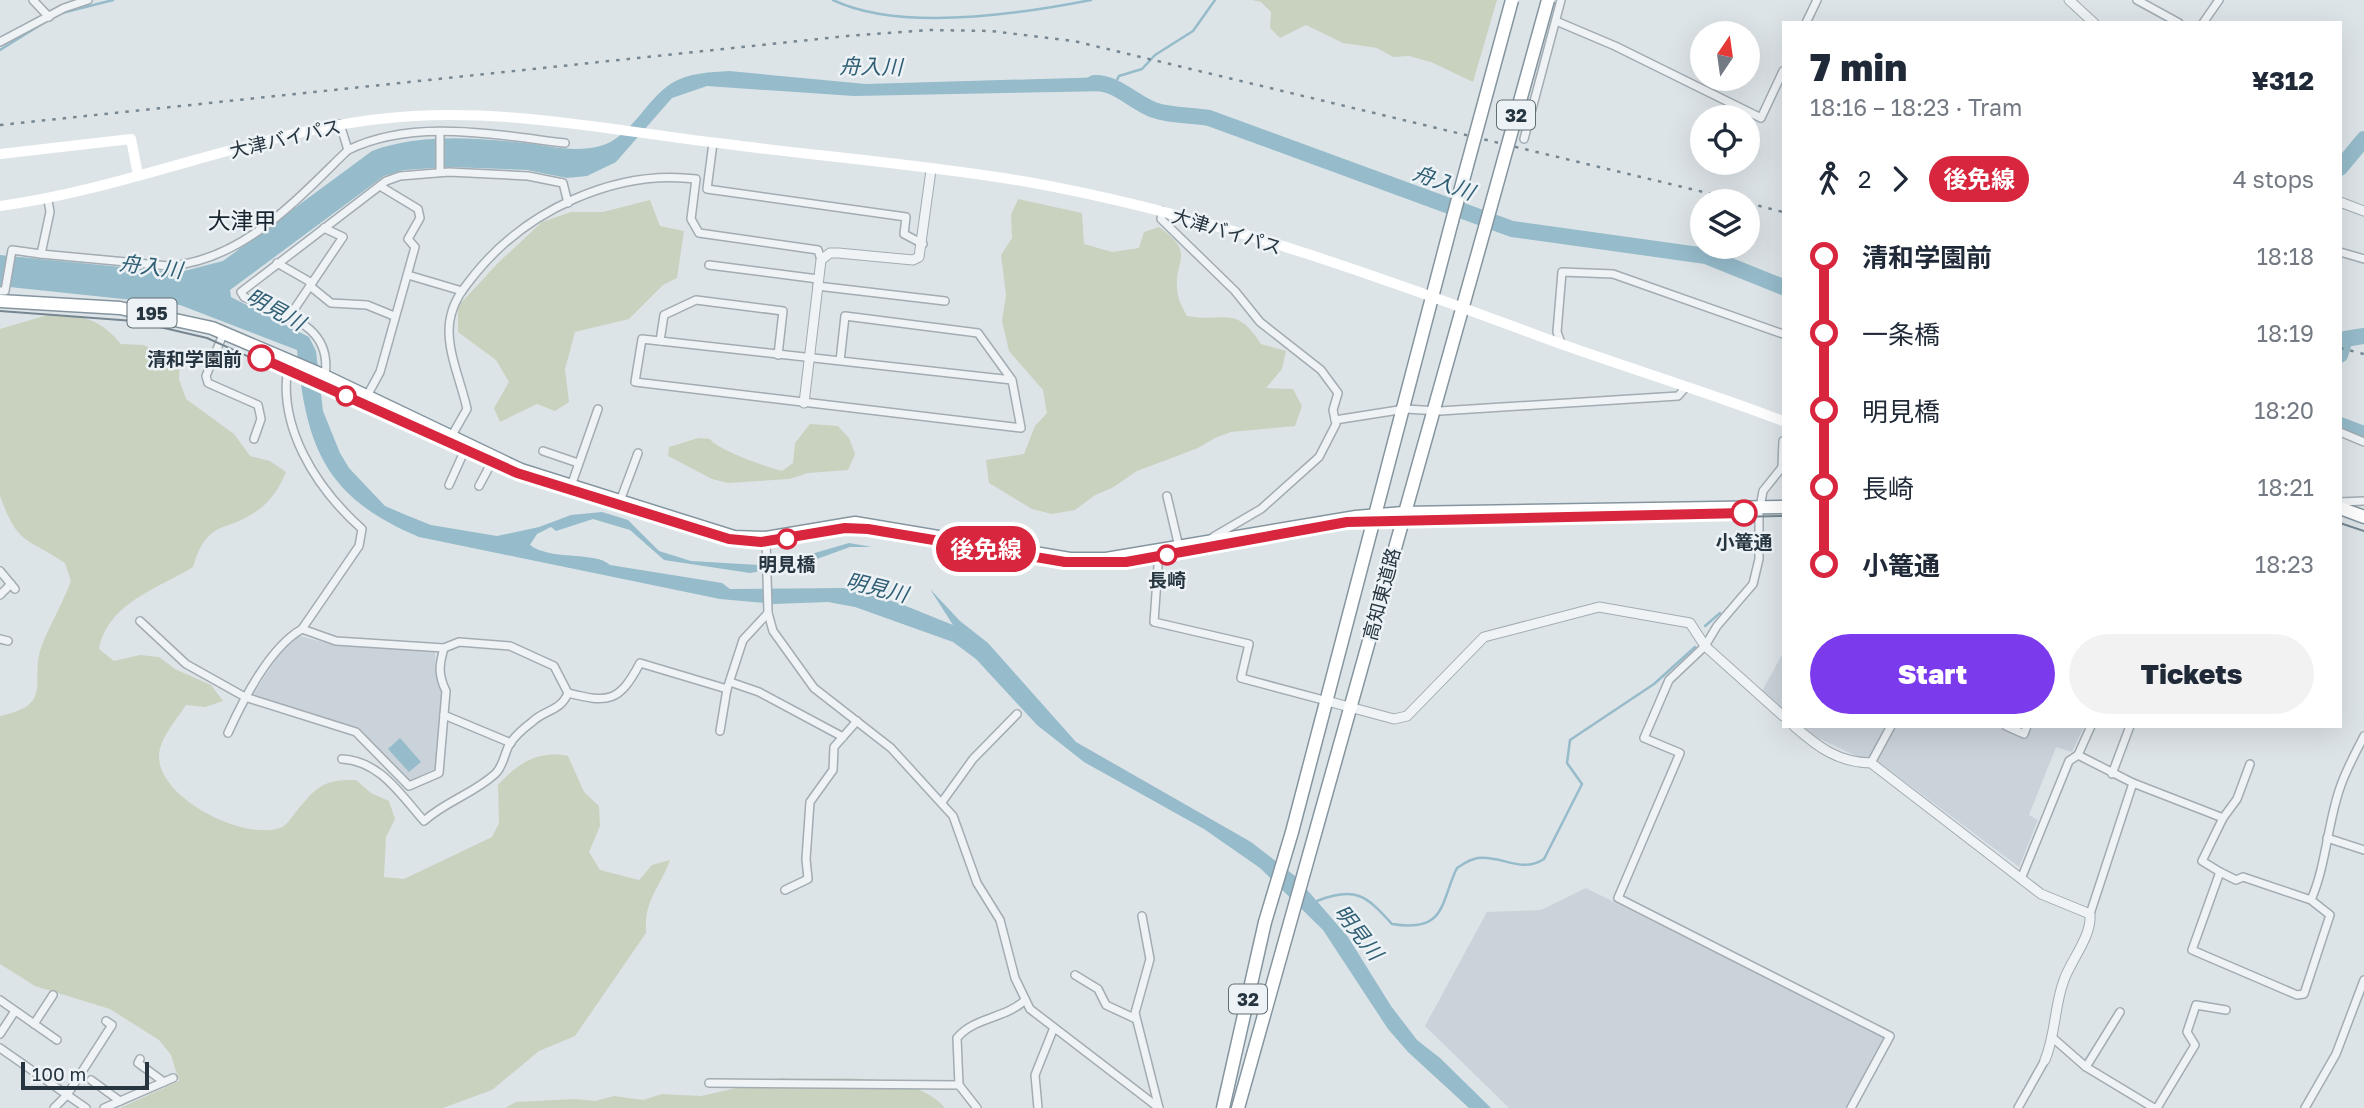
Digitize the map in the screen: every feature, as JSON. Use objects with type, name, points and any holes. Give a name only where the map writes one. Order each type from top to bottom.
[{"type":"highway","name":"高知東道路","points":[[1223,1108],[1275,891],[1512,0]]},
{"type":"highway","name":"高知東道路","points":[[1238,1108],[1548,0]]},
{"type":"highway","name":"195","points":[[0,301],[120,308],[184,320],[223,332],[293,361],[494,458],[571,486],[734,537],[766,538],[855,523],[1070,559],[1116,558],[1376,515],[1782,507]]},
{"type":"highway","points":[[2342,509],[2364,517]]},
{"type":"main road","name":"大津バイパス","points":[[0,206],[48,200],[284,135],[340,124],[413,116],[466,116],[576,126],[1028,182],[1162,211],[1434,296],[1782,421]]},
{"type":"main road","points":[[0,154],[131,139],[138,175]]},
{"type":"street","points":[[33,0],[49,17]]},
{"type":"street","points":[[0,42],[88,0]]},
{"type":"street","points":[[1524,139],[1561,0]]},
{"type":"street","points":[[1807,21],[1817,0]]},
{"type":"street","points":[[2069,0],[2092,21]]},
{"type":"street","points":[[2137,0],[2175,21]]},
{"type":"street","points":[[2204,21],[2219,0]]},
{"type":"street","points":[[1556,21],[1615,46],[1761,118],[1782,73]]},
{"type":"street","points":[[340,124],[348,150]]},
{"type":"street","points":[[0,249],[169,266],[203,261],[234,249],[308,190],[348,150],[385,136],[493,134],[565,143]]},
{"type":"street","points":[[440,136],[440,170]]},
{"type":"street","points":[[713,143],[707,189],[906,216],[904,234],[923,244]]},
{"type":"street","points":[[241,292],[380,186],[400,176],[440,170],[528,176],[563,183],[568,203]]},
{"type":"street","points":[[821,260],[830,253],[913,260],[919,257],[923,244],[930,170]]},
{"type":"street","points":[[450,438],[467,409],[449,335],[450,318],[461,291],[506,240],[547,211],[605,188],[667,175],[696,179],[691,219],[699,233],[818,250],[821,260],[804,403]]},
{"type":"street","points":[[367,396],[380,372],[394,316],[402,304],[415,247],[408,239],[420,218],[418,209],[380,186]]},
{"type":"street","points":[[41,254],[50,212],[48,200]]},
{"type":"street","points":[[2342,203],[2364,211]]},
{"type":"street","points":[[1162,211],[1161,219],[1235,291],[1260,322],[1321,370],[1338,393],[1333,410],[1335,420],[1325,449],[1319,457],[1261,509],[1209,542]]},
{"type":"street","points":[[241,292],[291,314],[343,237],[324,228]]},
{"type":"street","points":[[3,289],[11,252]]},
{"type":"street","points":[[2342,253],[2364,259]]},
{"type":"street","points":[[277,263],[311,285],[331,303],[367,305],[394,316]]},
{"type":"street","points":[[709,265],[945,301]]},
{"type":"street","points":[[1561,343],[1557,332],[1562,272],[1613,274],[1782,334]]},
{"type":"street","points":[[408,275],[461,291]]},
{"type":"street","points":[[241,292],[244,297],[312,328],[323,344],[327,360],[323,375]]},
{"type":"street","points":[[660,341],[664,315],[696,300],[783,311],[778,355]]},
{"type":"street","points":[[840,361],[845,316],[978,333],[1012,380],[1021,429],[635,382],[642,339],[778,355],[1012,380]]},
{"type":"street","points":[[223,332],[206,376],[208,383],[258,405],[261,419],[254,439]]},
{"type":"street","points":[[228,733],[245,697],[289,636],[302,629],[359,546],[363,534],[362,529],[321,487],[297,440],[290,419],[293,361]]},
{"type":"street","points":[[1335,420],[1405,410],[1432,412],[1678,396],[1686,387]]},
{"type":"street","points":[[571,486],[598,409]]},
{"type":"street","points":[[2342,433],[2364,442]]},
{"type":"street","points":[[449,485],[467,445]]},
{"type":"street","points":[[543,451],[578,463]]},
{"type":"street","points":[[620,501],[638,453]]},
{"type":"street","points":[[479,485],[494,458]]},
{"type":"street","points":[[1782,468],[1765,487],[1760,507],[1759,559],[1753,584],[1717,626],[1705,646],[1669,680],[1652,713],[1644,738],[1680,753],[1618,898],[1889,1037],[1852,1108]]},
{"type":"street","points":[[1167,496],[1179,547]]},
{"type":"street","points":[[2342,502],[2364,501]]},
{"type":"street","points":[[766,538],[767,610],[774,631],[814,688],[891,748],[953,816],[977,883],[1000,920],[1030,1009],[1053,1030],[1159,1108]]},
{"type":"street","points":[[1159,551],[1154,622],[1249,644],[1241,678],[1352,708],[1394,719],[1407,716],[1484,637],[1599,607],[1690,622],[1705,646],[1782,715]]},
{"type":"street","points":[[0,571],[13,587],[0,595]]},
{"type":"street","points":[[720,731],[729,686],[743,640],[767,610]]},
{"type":"street","points":[[140,621],[186,664],[245,697],[356,732],[410,786],[439,773],[446,691],[440,679],[439,664],[444,648]]},
{"type":"street","points":[[302,629],[337,641],[444,648],[459,642],[510,646],[554,666],[568,692],[600,701],[611,698],[622,690],[640,663],[759,692],[843,737]]},
{"type":"street","points":[[342,759],[360,760],[373,766],[424,821],[442,804],[473,792],[499,771],[510,743],[534,719],[552,712],[565,701],[568,692]]},
{"type":"street","points":[[444,715],[510,743]]},
{"type":"street","points":[[942,803],[973,759],[1017,715]]},
{"type":"street","points":[[785,890],[808,879],[810,873],[806,859],[810,802],[833,770],[834,747],[857,721]]},
{"type":"street","points":[[1796,728],[1810,741],[1847,762],[1871,763],[2041,894],[2090,914]]},
{"type":"street","points":[[1871,763],[1890,728]]},
{"type":"street","points":[[2010,728],[2024,734],[2026,728]]},
{"type":"street","points":[[2021,879],[2069,761],[2078,755],[2090,728]]},
{"type":"street","points":[[2112,774],[2129,728]]},
{"type":"street","points":[[2311,900],[2324,869],[2327,838],[2340,786],[2364,736]]},
{"type":"street","points":[[2078,755],[2112,774],[2223,818]]},
{"type":"street","points":[[2220,873],[2193,950],[2297,995],[2306,991],[2330,915],[2311,900],[2243,877],[2236,880],[2202,862],[2223,818],[2237,800],[2250,764]]},
{"type":"street","points":[[2018,1108],[2054,1039],[2060,989],[2090,926],[2090,914],[2133,783]]},
{"type":"street","points":[[2327,838],[2364,850]]},
{"type":"street","points":[[1142,916],[1150,959],[1135,1013],[1159,1108]]},
{"type":"street","points":[[1075,975],[1098,989],[1106,1005],[1136,1019]]},
{"type":"street","points":[[2305,1108],[2336,1054],[2361,996],[2364,980]]},
{"type":"street","points":[[34,1024],[53,995]]},
{"type":"street","points":[[0,1000],[57,1040]]},
{"type":"street","points":[[977,1108],[959,1085],[957,1038],[965,1028],[1014,1011],[1025,1000]]},
{"type":"street","points":[[2054,1039],[2086,1067],[2156,1108],[2195,1045],[2187,1032],[2196,1005],[2226,1010]]},
{"type":"street","points":[[0,1034],[15,1012]]},
{"type":"street","points":[[2086,1067],[2120,1012]]},
{"type":"street","points":[[54,1108],[67,1095],[113,1025],[106,1021]]},
{"type":"street","points":[[1038,1108],[1035,1075],[1053,1030]]},
{"type":"street","points":[[0,1048],[86,1108]]},
{"type":"street","points":[[140,1059],[138,1063],[164,1082]]},
{"type":"street","points":[[104,1108],[173,1078]]},
{"type":"street","points":[[91,1080],[120,1101]]},
{"type":"street","points":[[709,1083],[959,1085]]},
{"type":"shaded area","points":[[300,636],[334,645],[435,651],[436,675],[443,694],[435,769],[409,781],[359,728],[253,694],[287,642]]},
{"type":"shaded area","points":[[1782,655],[1782,708],[1762,691]]},
{"type":"shaded area","points":[[1805,728],[2083,728],[2072,752],[2056,747],[2029,815],[2038,820],[2019,867],[1884,766],[1812,735]]},
{"type":"shaded area","points":[[1586,888],[1885,1038],[1848,1108],[1509,1108],[1425,1026],[1487,912],[1541,910]]},
{"type":"green space","points":[[1252,0],[1497,0],[1473,82],[1431,62],[1409,56],[1393,57],[1377,48],[1343,43],[1306,25],[1280,38],[1270,28],[1271,12],[1261,2]]},
{"type":"green space","points":[[1018,199],[1082,213],[1084,244],[1112,252],[1139,248],[1144,232],[1159,227],[1171,237],[1181,252],[1177,283],[1179,298],[1187,316],[1236,319],[1252,332],[1261,344],[1286,351],[1282,369],[1266,388],[1293,389],[1302,406],[1295,426],[1231,432],[1215,438],[1198,448],[1137,471],[1075,510],[1052,514],[1032,509],[989,483],[986,460],[1024,454],[1035,426],[1047,413],[1043,390],[1009,351],[1002,321],[1006,295],[1001,255],[1012,238],[1011,215]]},
{"type":"green space","points":[[650,200],[660,226],[684,231],[677,278],[663,285],[629,319],[575,332],[565,369],[569,402],[555,411],[537,404],[500,422],[494,408],[509,382],[496,360],[458,332],[458,306],[499,262],[542,222],[571,212],[603,212]]},
{"type":"green space","points":[[51,314],[90,320],[105,328],[121,344],[143,345],[180,360],[179,379],[186,399],[234,434],[250,456],[270,461],[286,472],[278,489],[261,508],[208,537],[200,548],[193,567],[150,590],[123,609],[104,633],[99,649],[114,661],[140,655],[159,657],[175,669],[211,685],[223,701],[205,707],[186,705],[162,742],[159,756],[162,772],[172,787],[187,801],[226,822],[264,830],[284,826],[308,797],[327,783],[356,780],[371,793],[389,801],[395,819],[386,837],[384,877],[404,879],[492,837],[499,823],[498,785],[513,770],[538,757],[568,756],[584,792],[599,806],[600,826],[589,852],[600,870],[639,880],[652,865],[670,860],[647,911],[646,933],[575,1036],[539,1051],[492,1090],[443,1108],[120,1108],[179,1081],[171,1055],[159,1040],[110,1009],[35,986],[0,964],[0,716],[27,706],[34,699],[40,651],[71,581],[65,563],[18,532],[0,496],[0,329]]},
{"type":"green space","points":[[810,424],[838,426],[849,438],[855,454],[848,470],[808,473],[789,479],[728,483],[712,479],[668,456],[669,447],[698,438],[710,439],[732,453],[782,471],[793,463],[795,443]]},
{"type":"green space","points":[[781,1078],[845,1078],[891,1082],[930,1095],[945,1108],[505,1108],[516,1102],[575,1099],[595,1101],[614,1096],[643,1100],[662,1094],[701,1096]]},
{"type":"water","points":[[729,71],[866,84],[1108,77],[1113,81],[1112,91],[854,96],[707,86],[672,98],[616,162],[587,176],[567,178],[527,170],[450,167],[404,170],[384,176],[230,290],[231,297],[309,337],[316,351],[323,411],[349,468],[385,506],[431,525],[497,536],[539,527],[571,515],[602,512],[628,520],[659,551],[691,561],[759,565],[794,559],[849,543],[872,547],[850,547],[803,564],[750,573],[664,560],[630,530],[593,519],[556,531],[551,527],[537,534],[530,545],[549,553],[595,558],[610,565],[722,583],[730,589],[844,588],[896,602],[953,625],[930,589],[960,621],[988,643],[1076,742],[1251,842],[1295,876],[1348,937],[1391,1006],[1417,1040],[1440,1058],[1491,1108],[1469,1108],[1408,1052],[1388,1029],[1323,930],[1260,868],[1204,829],[1084,762],[1037,725],[976,659],[953,642],[855,607],[828,602],[774,604],[720,599],[419,537],[361,504],[341,486],[326,464],[306,414],[297,350],[180,305],[0,286],[0,255],[161,271],[184,271],[223,261],[372,151],[409,141],[448,138],[506,141],[572,149],[600,146],[621,135],[654,98],[672,83],[692,75]]},
{"type":"water","points":[[400,738],[421,762],[409,772],[388,749]]},
{"type":"waterway","points":[[62,13],[113,0]]},
{"type":"waterway","points":[[833,0],[860,10],[925,18],[996,15],[1091,0]]},
{"type":"waterway","points":[[1114,86],[1119,76],[1142,69],[1155,55],[1193,31],[1215,0]]},
{"type":"waterway","points":[[0,50],[50,19]]},
{"type":"waterway","name":"舟入川","points":[[1094,83],[1117,89],[1154,110],[1209,118],[1512,229],[1706,256],[1782,287]]},
{"type":"waterway","points":[[2342,166],[2364,139]]},
{"type":"waterway","points":[[2342,349],[2345,339],[2364,336]]},
{"type":"waterway","name":"舟入川","points":[[2342,426],[2364,434]]},
{"type":"waterway","points":[[1705,626],[1720,613]]},
{"type":"waterway","name":"明見川","points":[[1317,901],[1330,896],[1351,894],[1367,900],[1392,924],[1423,924],[1439,912],[1457,868],[1467,862],[1487,858],[1527,865],[1544,859],[1582,784],[1567,763],[1570,740],[1654,684],[1695,647]]},
{"type":"tram line","points":[[0,311],[134,321],[207,338],[517,477],[742,545],[773,545],[836,534],[868,532],[1061,566],[1098,568],[1138,564],[1357,526],[1782,516]]},
{"type":"tram line","name":"後免線","points":[[261,358],[517,473],[715,535],[750,542],[860,528],[1065,562],[1097,564],[1126,562],[1347,522],[1744,513]]},
{"type":"tram line","points":[[2342,524],[2364,531]]},
{"type":"railway","points":[[0,125],[847,36],[928,30],[991,31],[1074,41],[1691,189]]},
{"type":"railway","points":[[1760,206],[1782,212]]},
{"type":"railway","points":[[2342,348],[2364,354]]},
{"type":"place","name":"清和学園前","points":[[261,358]]},
{"type":"place","name":"小篭通","points":[[1744,513]]},
{"type":"place","name":"明見橋","points":[[787,539]]},
{"type":"place","name":"長崎","points":[[1167,555]]},
{"type":"district","name":"大津甲","points":[[242,220]]}]
